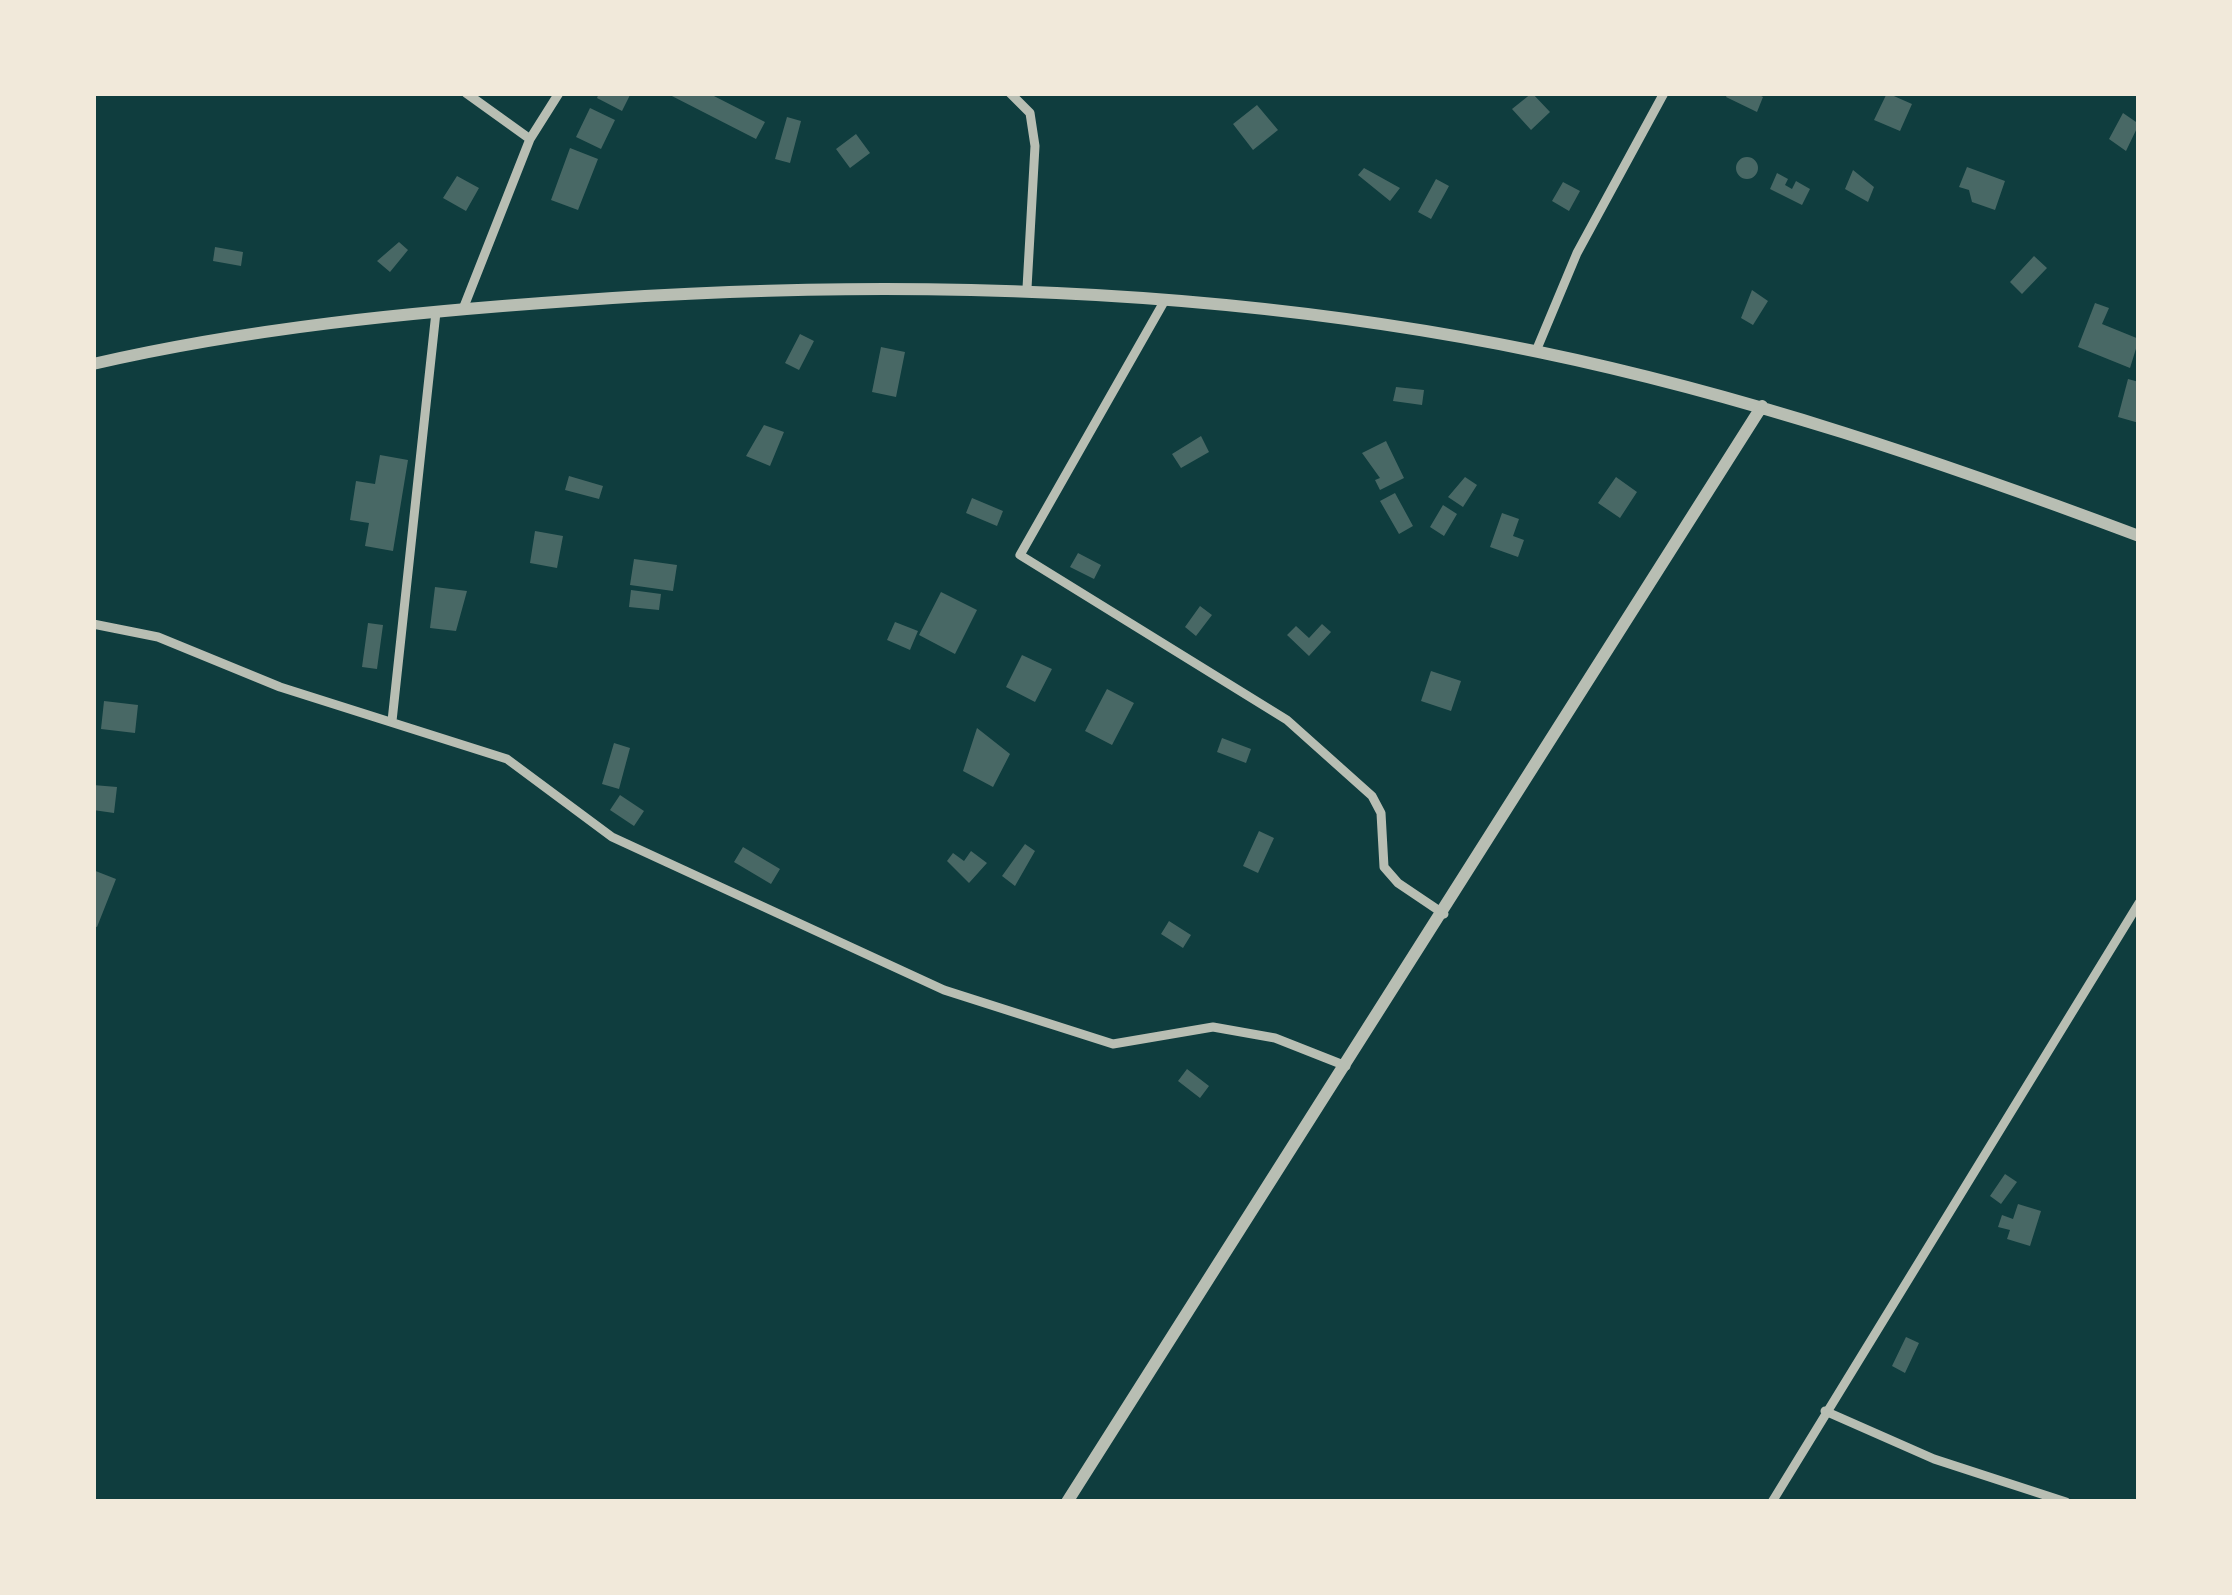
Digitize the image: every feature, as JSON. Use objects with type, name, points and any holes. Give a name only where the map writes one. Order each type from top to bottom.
[{"type":"street","points":[[466,93],[530,139]]},
{"type":"street","points":[[463,309],[530,139],[559,93]]},
{"type":"street","points":[[1010,93],[1030,113],[1035,146],[1028,288]]},
{"type":"street","points":[[1536,351],[1577,253],[1664,93]]},
{"type":"street","points":[[93,364],[174,345],[463,309],[751,288],[1028,288],[1165,300],[1536,351],[1762,406],[1885,443],[2139,536]]},
{"type":"street","points":[[1165,300],[1020,555],[1288,720],[1372,796],[1381,813],[1384,867],[1398,883],[1444,914]]},
{"type":"street","points":[[392,721],[436,312]]},
{"type":"street","points":[[1067,1502],[1762,406]]},
{"type":"street","points":[[93,624],[158,637],[280,687],[507,759],[612,837],[944,990],[1007,1006],[1113,1044],[1213,1028],[1275,1038],[1346,1066]]},
{"type":"street","points":[[1772,1502],[2139,903]]},
{"type":"street","points":[[1825,1411],[1934,1459],[2066,1502]]},
{"type":"building","points":[[599,93],[631,93],[622,111],[597,98]]},
{"type":"building","points":[[666,93],[708,93],[765,122],[756,139]]},
{"type":"building","points":[[1532,93],[1550,112],[1531,130],[1512,109]]},
{"type":"building","points":[[1728,93],[1763,97],[1757,112],[1726,97]]},
{"type":"building","points":[[1887,93],[1912,104],[1900,131],[1874,120]]},
{"type":"building","points":[[1257,105],[1278,130],[1253,150],[1233,124]]},
{"type":"building","points":[[590,108],[615,120],[601,149],[576,137]]},
{"type":"building","points":[[2123,113],[2139,124],[2126,151],[2109,139]]},
{"type":"building","points":[[787,117],[801,121],[790,163],[775,159]]},
{"type":"building","points":[[856,134],[870,153],[850,168],[836,149]]},
{"type":"building","points":[[570,148],[598,159],[578,210],[551,200]]},
{"type":"building","points":[[1747,157],[1758,168],[1747,179],[1736,168]]},
{"type":"building","points":[[1967,167],[2005,181],[1995,210],[1972,202],[1969,190],[1959,187]]},
{"type":"building","points":[[1364,168],[1400,188],[1390,201],[1358,175]]},
{"type":"building","points":[[1853,170],[1874,187],[1868,202],[1845,189]]},
{"type":"building","points":[[1777,173],[1788,179],[1785,185],[1792,189],[1796,181],[1810,189],[1802,205],[1770,189]]},
{"type":"building","points":[[457,176],[479,188],[466,211],[443,198]]},
{"type":"building","points":[[1436,179],[1449,186],[1431,219],[1418,212]]},
{"type":"building","points":[[1563,182],[1580,191],[1569,211],[1552,201]]},
{"type":"building","points":[[399,242],[408,250],[390,272],[377,261]]},
{"type":"building","points":[[215,247],[243,252],[241,266],[213,261]]},
{"type":"building","points":[[2034,256],[2047,268],[2022,294],[2010,282]]},
{"type":"building","points":[[1752,290],[1768,301],[1753,325],[1741,318]]},
{"type":"building","points":[[2095,303],[2109,308],[2102,324],[2139,339],[2130,368],[2078,347]]},
{"type":"building","points":[[800,334],[814,341],[799,370],[785,363]]},
{"type":"building","points":[[881,347],[905,352],[896,397],[872,392]]},
{"type":"building","points":[[2128,379],[2139,382],[2139,423],[2118,417]]},
{"type":"building","points":[[1396,387],[1424,390],[1422,405],[1393,401]]},
{"type":"building","points":[[764,425],[784,432],[770,466],[746,456]]},
{"type":"building","points":[[1201,436],[1209,452],[1181,468],[1172,454]]},
{"type":"building","points":[[1386,441],[1404,478],[1380,490],[1375,480],[1380,478],[1362,453]]},
{"type":"building","points":[[380,455],[408,460],[393,551],[365,546],[369,523],[350,520],[356,481],[375,484]]},
{"type":"building","points":[[569,476],[603,486],[599,499],[565,490]]},
{"type":"building","points":[[1465,477],[1477,485],[1463,507],[1448,497]]},
{"type":"building","points":[[1616,477],[1637,492],[1620,518],[1598,503]]},
{"type":"building","points":[[1395,493],[1413,526],[1399,534],[1380,501]]},
{"type":"building","points":[[972,498],[1003,511],[997,526],[966,513]]},
{"type":"building","points":[[1443,505],[1457,514],[1444,536],[1430,527]]},
{"type":"building","points":[[1502,513],[1519,519],[1513,536],[1524,540],[1518,557],[1490,547]]},
{"type":"building","points":[[535,531],[563,536],[557,568],[530,563]]},
{"type":"building","points":[[1078,553],[1101,565],[1094,579],[1070,567]]},
{"type":"building","points":[[634,559],[677,565],[673,591],[630,585]]},
{"type":"building","points":[[435,587],[467,591],[456,631],[430,628]]},
{"type":"building","points":[[631,590],[661,594],[659,610],[629,607]]},
{"type":"building","points":[[941,592],[977,610],[955,654],[919,635]]},
{"type":"building","points":[[1200,606],[1212,615],[1196,636],[1185,627]]},
{"type":"building","points":[[895,622],[918,631],[910,650],[887,640]]},
{"type":"building","points":[[368,623],[383,625],[377,669],[362,667]]},
{"type":"building","points":[[1322,624],[1331,632],[1309,656],[1287,635],[1296,626],[1309,638]]},
{"type":"building","points":[[1022,655],[1052,669],[1035,702],[1006,687]]},
{"type":"building","points":[[1431,671],[1461,681],[1451,711],[1421,701]]},
{"type":"building","points":[[1107,689],[1134,703],[1112,745],[1085,731]]},
{"type":"building","points":[[104,701],[138,705],[135,733],[101,729]]},
{"type":"building","points":[[977,728],[1010,754],[993,787],[963,771]]},
{"type":"building","points":[[1222,738],[1251,749],[1246,763],[1217,752]]},
{"type":"building","points":[[614,743],[630,748],[619,789],[602,784]]},
{"type":"building","points":[[93,785],[117,787],[114,813],[93,810]]},
{"type":"building","points":[[620,795],[644,811],[634,826],[610,810]]},
{"type":"building","points":[[1259,831],[1274,838],[1258,873],[1243,866]]},
{"type":"building","points":[[1025,844],[1035,851],[1015,886],[1002,876]]},
{"type":"building","points":[[743,847],[780,869],[771,884],[734,862]]},
{"type":"building","points":[[971,851],[987,863],[969,883],[947,861],[953,853],[964,861]]},
{"type":"building","points":[[93,870],[116,879],[97,927],[93,926]]},
{"type":"building","points":[[1169,921],[1191,935],[1183,948],[1161,934]]},
{"type":"building","points":[[1187,1069],[1209,1086],[1200,1098],[1178,1081]]},
{"type":"building","points":[[2005,1174],[2017,1182],[2001,1204],[1990,1196]]},
{"type":"building","points":[[2018,1204],[2041,1211],[2030,1246],[2007,1239],[2010,1230],[1998,1227],[2002,1215],[2013,1219]]},
{"type":"building","points":[[1906,1337],[1919,1343],[1905,1373],[1892,1366]]}]
